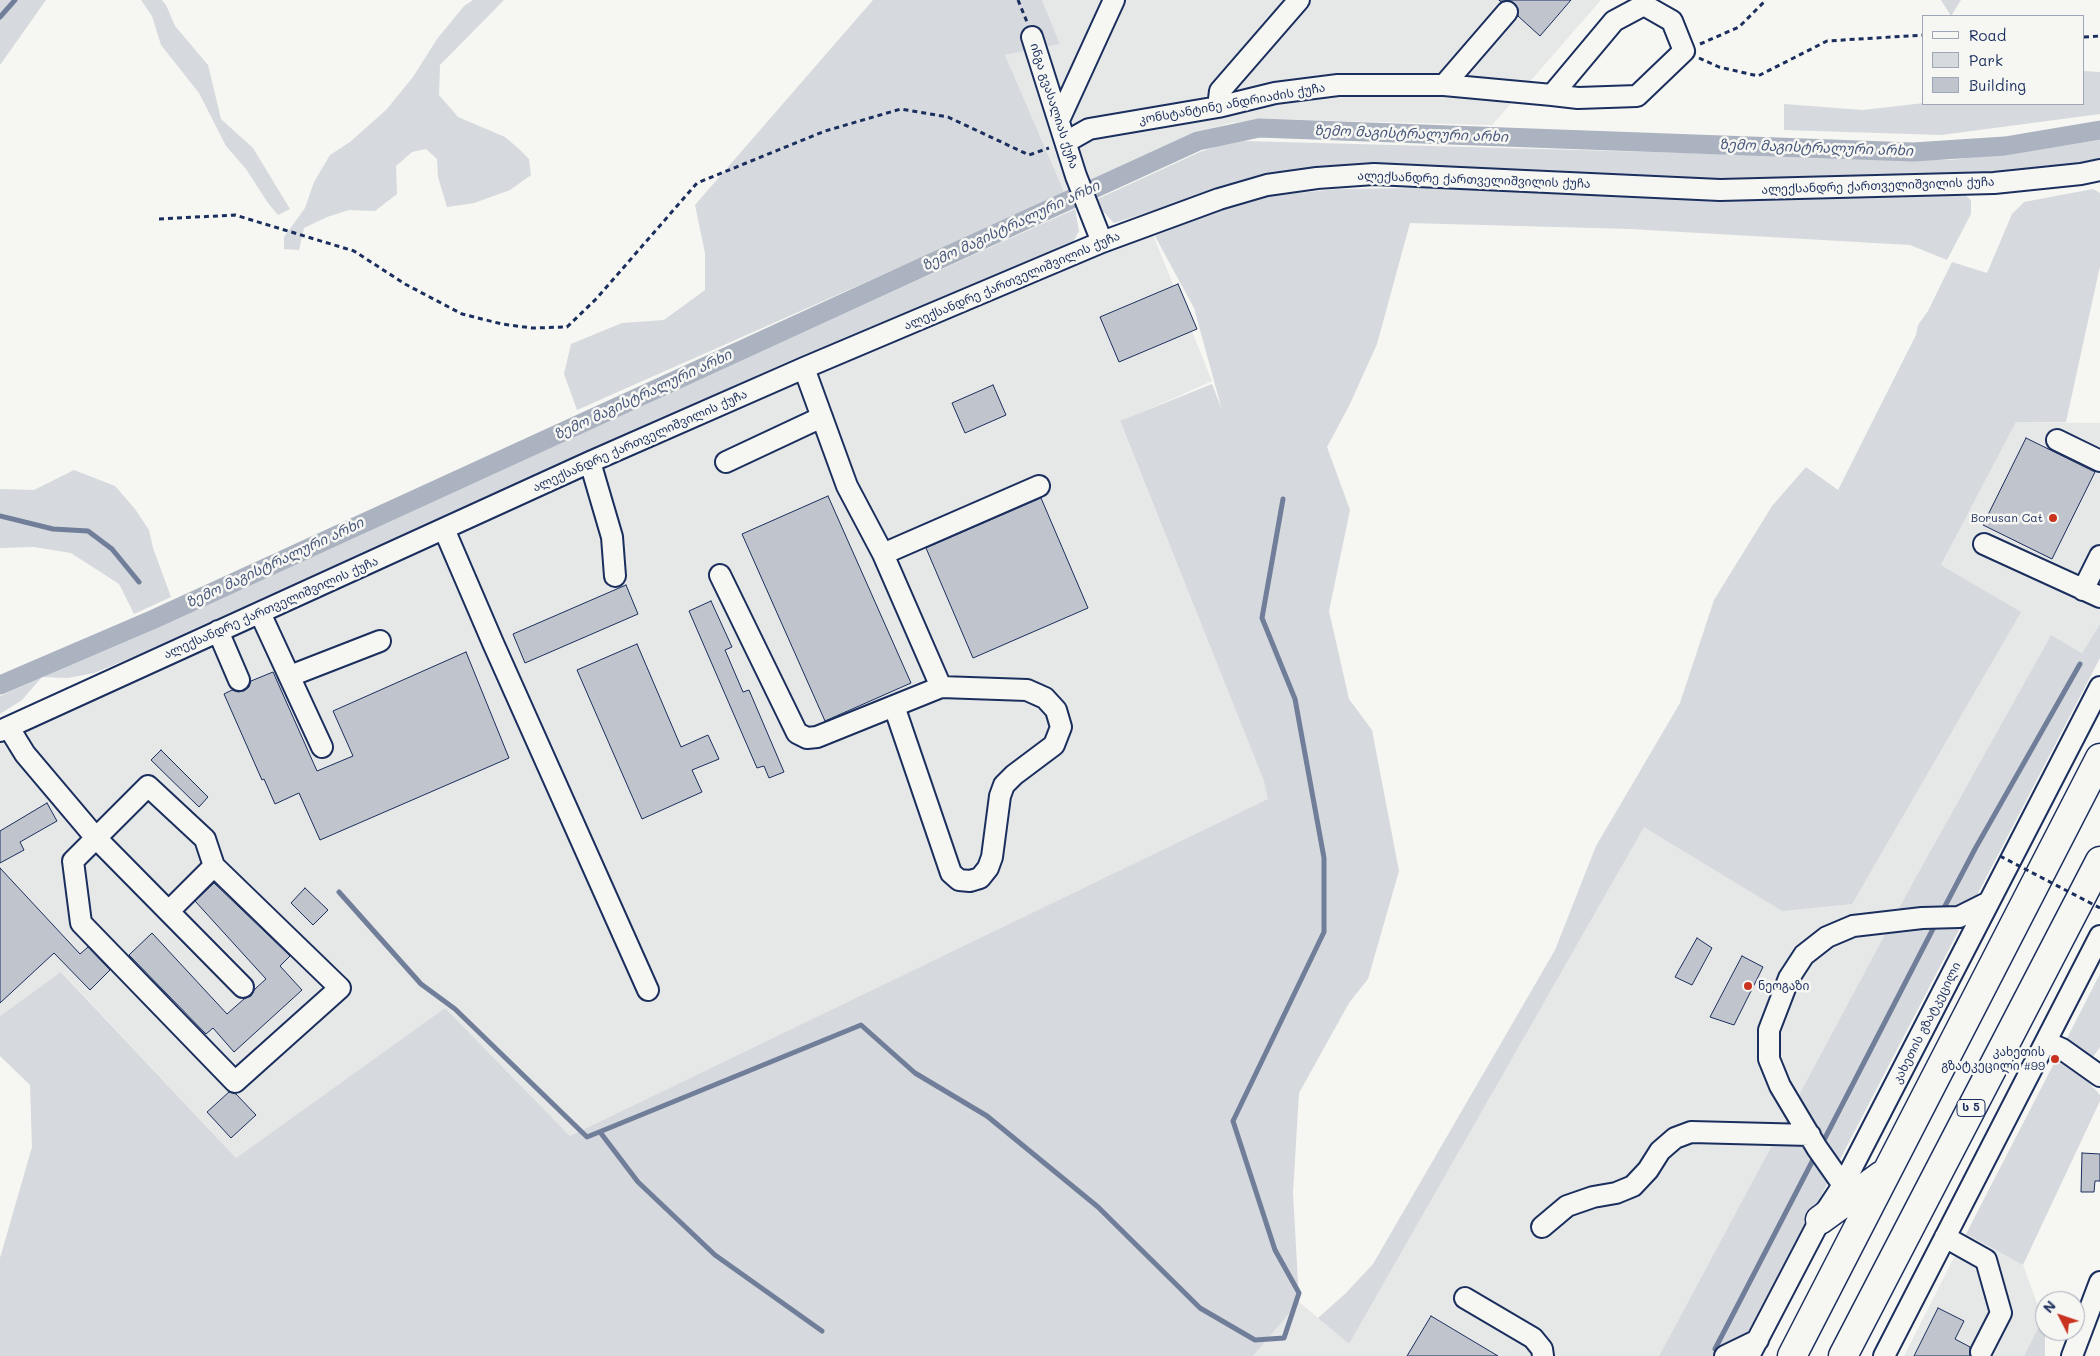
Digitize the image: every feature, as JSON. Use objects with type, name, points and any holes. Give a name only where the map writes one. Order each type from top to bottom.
[{"type":"highway","points":[[1792,1356],[2100,758]]},
{"type":"highway","name":"ს 5","points":[[1843,1356],[2100,861]]},
{"type":"highway","points":[[1820,1220],[1887,1171]]},
{"type":"street","points":[[1097,0],[1100,30]]},
{"type":"street","points":[[1059,120],[1114,0]]},
{"type":"street","points":[[1218,107],[1220,91],[1299,0]]},
{"type":"street","points":[[1552,95],[1614,21],[1644,5],[1672,21],[1684,51]]},
{"type":"street","points":[[1444,85],[1507,12]]},
{"type":"street","name":"ინგა გვასალიას ქუჩა","points":[[1032,37],[1076,176],[1102,242]]},
{"type":"street","name":"კონსტანტინე ანდრიაძის ქუჩა","points":[[1066,142],[1089,129],[1218,107],[1275,93],[1312,88],[1444,85],[1578,98],[1637,96],[1684,51]]},
{"type":"street","name":"ალექსანდრე ქართველიშვილის ქუჩა","points":[[4,730],[590,462],[804,368],[1102,242],[1219,199],[1267,185],[1326,177],[1374,174],[1720,190],[1994,183],[2081,174],[2100,170]]},
{"type":"street","points":[[804,368],[847,486],[883,554],[942,687]]},
{"type":"street","points":[[726,462],[822,417]]},
{"type":"street","points":[[2057,440],[2100,461]]},
{"type":"street","points":[[590,462],[612,537],[615,576]]},
{"type":"street","points":[[883,554],[1039,486]]},
{"type":"street","points":[[444,529],[648,990]]},
{"type":"street","points":[[1984,544],[2092,593],[2100,556]]},
{"type":"street","points":[[720,575],[797,733],[806,738],[816,737],[894,706],[942,687],[1026,690],[1045,698],[1056,710],[1061,727],[1054,745],[1014,775],[1004,785],[1000,796],[992,857],[988,868],[980,878],[970,881],[959,880],[950,874],[894,706]]},
{"type":"street","points":[[260,613],[322,747]]},
{"type":"street","points":[[218,631],[239,680]]},
{"type":"street","points":[[290,676],[380,641]]},
{"type":"street","name":"კახეთის გზატკეცილი","points":[[1753,1348],[1820,1220],[1843,1185],[2100,686]]},
{"type":"street","points":[[4,730],[96,838],[243,987]]},
{"type":"street","points":[[148,786],[205,839],[214,866],[340,988],[235,1082],[82,924],[73,862],[148,786]]},
{"type":"street","points":[[168,911],[214,866]]},
{"type":"street","points":[[1843,1185],[1780,1086],[1769,1058],[1769,1030],[1789,978],[1804,955],[1827,937],[1853,926],[1922,918],[1959,917],[1989,902]]},
{"type":"street","points":[[1884,1356],[2100,936]]},
{"type":"street","points":[[2046,1042],[2062,1049],[2098,1071]]},
{"type":"street","points":[[1542,1226],[1567,1206],[1592,1197],[1616,1193],[1633,1186],[1648,1170],[1660,1151],[1675,1138],[1691,1132],[1810,1135]]},
{"type":"street","points":[[1945,1237],[1986,1260],[2001,1313],[1981,1352]]},
{"type":"street","points":[[2072,1356],[2100,1282]]},
{"type":"street","points":[[1466,1298],[1533,1338],[1538,1342],[1544,1356]]},
{"type":"street","points":[[1724,1356],[1753,1348]]},
{"type":"path","points":[[1684,51],[1739,26],[1766,0]]},
{"type":"path","points":[[1684,51],[1719,67],[1758,76],[1827,40],[1922,35]]},
{"type":"path","points":[[2085,37],[2100,36]]},
{"type":"path","points":[[159,219],[236,215],[354,251],[405,284],[462,314],[502,324],[532,328],[567,327],[597,298],[697,183],[825,131],[901,109],[948,116],[1028,155],[1066,142]]},
{"type":"path","points":[[2000,856],[2100,908]]},
{"type":"shaded area","points":[[1042,0],[1601,0],[1492,125],[1268,119],[1231,123],[1202,131],[1065,194],[1005,55],[1060,44]]},
{"type":"shaded area","points":[[1149,225],[1212,381],[1120,422],[1271,798],[570,1136],[445,1008],[236,1158],[62,972],[0,1016],[0,731]]},
{"type":"shaded area","points":[[2016,422],[2100,423],[2100,624],[2082,653],[2051,635],[1912,884],[1659,1356],[1253,1356],[1299,1302],[1349,1344],[1644,826],[1782,911],[2020,612],[1941,565]]},
{"type":"shaded area","points":[[1966,1234],[2023,1265],[2035,1298],[2035,1334],[2024,1356],[1904,1356]]},
{"type":"green space","points":[[0,0],[46,0],[0,65]]},
{"type":"green space","points":[[141,0],[162,0],[166,5],[175,26],[208,65],[221,119],[253,148],[290,209],[278,215],[246,169],[226,146],[199,93],[161,45],[152,16]]},
{"type":"green space","points":[[473,0],[504,0],[440,65],[439,95],[458,117],[505,137],[519,149],[529,159],[531,175],[510,190],[474,203],[447,207],[438,177],[437,159],[426,149],[412,152],[396,166],[397,194],[375,211],[349,210],[327,217],[304,228],[299,250],[284,249],[284,237],[305,208],[314,182],[330,155],[350,142],[386,110],[413,77],[437,39],[464,6]]},
{"type":"green space","points":[[873,0],[1042,0],[1060,44],[1005,55],[1065,194],[577,410],[564,374],[571,344],[622,323],[664,320],[705,290],[705,253],[695,205]]},
{"type":"green space","points":[[1941,0],[1961,0],[1952,15]]},
{"type":"green space","points":[[2085,71],[2100,72],[2100,114],[1941,135],[1784,130],[1784,104],[1863,110],[1922,103],[1922,105],[2085,105]]},
{"type":"green space","points":[[2100,140],[2100,162],[2024,174],[1708,180],[1424,170],[1231,186],[1114,223],[1093,201],[1200,152],[1225,143],[1244,141],[1950,160],[2024,152]]},
{"type":"green space","points":[[1419,188],[1731,196],[1966,196],[1971,200],[1971,214],[1947,260],[1910,245],[1630,229],[1410,223],[1377,344],[1349,406],[1327,447],[1350,510],[1329,611],[1349,699],[1372,730],[1399,871],[1368,979],[1349,1003],[1299,1093],[1293,1192],[1299,1302],[1253,1356],[0,1356],[0,1258],[32,1147],[30,1085],[0,1056],[0,1016],[61,972],[236,1158],[445,1008],[570,1136],[1268,799],[1264,781],[1120,421],[1212,384],[1222,410],[1194,308],[1155,236],[1248,198],[1338,189]]},
{"type":"green space","points":[[2093,189],[2100,193],[2100,266],[2066,422],[2016,422],[1941,565],[2021,612],[1852,904],[1782,911],[1644,827],[1349,1344],[1318,1318],[1346,1293],[1373,1264],[1555,950],[1596,846],[1680,703],[1714,600],[1772,506],[1806,467],[1838,490],[1916,335],[1918,325],[1928,311],[1952,262],[1987,273],[2012,214],[2024,202]]},
{"type":"green space","points":[[1075,209],[1079,231],[1073,242],[782,364],[250,609],[94,673],[68,678],[42,677],[22,700],[0,714],[0,696]]},
{"type":"green space","points":[[74,470],[115,486],[135,509],[149,530],[153,548],[171,597],[134,614],[119,584],[71,553],[34,547],[0,548],[0,489],[34,490]]},
{"type":"green space","points":[[2100,624],[2100,658],[1738,1356],[1659,1356],[1912,884],[2051,635],[2082,653]]},
{"type":"green space","points":[[2100,974],[2100,1047],[2081,1074],[2100,1095],[2100,1101],[2023,1265],[1966,1234]]},
{"type":"green space","points":[[2035,1334],[2035,1341],[2045,1341],[2045,1356],[2024,1356]]},
{"type":"building","points":[[1509,0],[1571,0],[1540,36],[1518,16],[1518,9]]},
{"type":"building","points":[[1178,284],[1197,329],[1119,362],[1100,317]]},
{"type":"building","points":[[993,385],[1006,415],[965,433],[952,403]]},
{"type":"building","points":[[2026,438],[2095,472],[2052,559],[1983,525]]},
{"type":"building","points":[[828,496],[911,683],[825,721],[742,534]]},
{"type":"building","points":[[1041,498],[1088,608],[973,658],[926,548]]},
{"type":"building","points":[[626,585],[638,614],[525,663],[513,634]]},
{"type":"building","points":[[711,601],[732,647],[725,650],[743,692],[749,690],[784,772],[769,778],[764,766],[757,768],[689,611]]},
{"type":"building","points":[[637,644],[681,747],[708,735],[719,759],[692,770],[702,792],[642,819],[577,670]]},
{"type":"building","points":[[466,652],[509,758],[320,840],[299,793],[275,804],[264,779],[262,780],[224,694],[232,690],[244,691],[249,687],[251,681],[273,672],[317,771],[353,756],[333,711]]},
{"type":"building","points":[[161,750],[208,797],[199,807],[151,760]]},
{"type":"building","points":[[47,803],[57,821],[20,842],[24,850],[0,863],[0,831]]},
{"type":"building","points":[[0,868],[80,954],[88,947],[110,970],[90,990],[54,953],[0,1003]]},
{"type":"building","points":[[214,883],[290,956],[280,966],[302,990],[234,1052],[213,1028],[206,1034],[129,955],[152,933],[227,1014],[244,999],[251,996],[255,989],[266,979],[195,901]]},
{"type":"building","points":[[305,888],[328,910],[313,925],[291,903]]},
{"type":"building","points":[[1697,938],[1712,948],[1692,985],[1675,977]]},
{"type":"building","points":[[1742,956],[1763,967],[1734,1025],[1710,1017]]},
{"type":"building","points":[[229,1092],[236,1094],[256,1115],[231,1138],[207,1112]]},
{"type":"building","points":[[2082,1153],[2100,1154],[2100,1181],[2095,1181],[2094,1192],[2081,1192]]},
{"type":"building","points":[[1938,1308],[1964,1321],[1955,1339],[1970,1347],[1970,1356],[1914,1356]]},
{"type":"building","points":[[1431,1316],[1498,1356],[1407,1356]]},
{"type":"waterway","points":[[0,17],[15,0]]},
{"type":"waterway","name":"ზემო მაგისტრალური არხი","points":[[0,685],[154,619],[1198,141],[1259,128],[1913,152],[2005,146],[2100,130]]},
{"type":"waterway","points":[[339,892],[421,984],[455,1009],[587,1137],[861,1025],[915,1073],[987,1116],[1098,1207],[1200,1308],[1255,1340],[1284,1338],[1299,1293],[1275,1250],[1233,1121],[1324,932],[1324,858],[1295,699],[1262,618],[1283,499]]},
{"type":"waterway","points":[[0,516],[53,529],[88,531],[112,549],[139,582]]},
{"type":"waterway","points":[[1944,908],[1975,849],[2080,664]]},
{"type":"waterway","points":[[1825,1138],[1934,927]]},
{"type":"waterway","points":[[600,1132],[638,1182],[715,1255],[822,1331]]},
{"type":"waterway","points":[[1715,1349],[1815,1156]]},
{"type":"place","name":"Borusan Cat","points":[[2053,518]]},
{"type":"place","name":"ნეოგაზი","points":[[1748,986]]},
{"type":"place","name":"კახეთის გზატკეცილი #99","points":[[2055,1059]]}]
